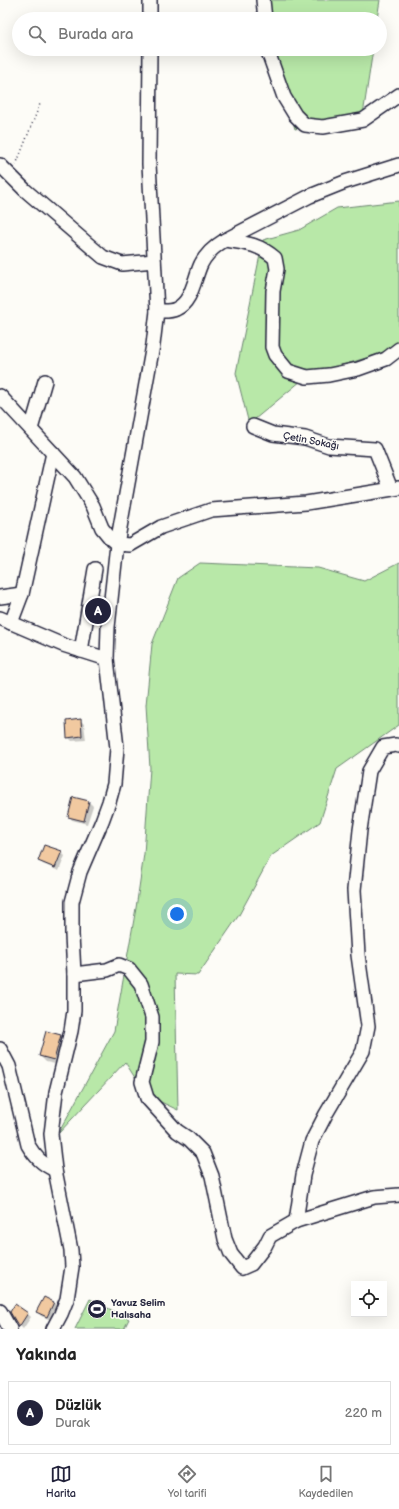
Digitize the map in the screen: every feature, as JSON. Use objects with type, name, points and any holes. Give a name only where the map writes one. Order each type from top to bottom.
[{"type":"street","points":[[150,10],[160,0]]},
{"type":"street","points":[[263,0],[264,12]]},
{"type":"street","points":[[53,1329],[67,1299],[72,1267],[72,1250],[54,1170],[51,1134],[56,1092],[72,1031],[74,1010],[74,974],[72,916],[75,886],[109,802],[116,768],[116,748],[107,659],[108,627],[117,544],[153,345],[157,311],[149,164],[150,56]]},
{"type":"street","points":[[269,56],[284,97],[295,115],[305,125],[323,127],[363,120],[399,96]]},
{"type":"street","points":[[0,165],[25,190],[103,257],[122,264],[154,261]]},
{"type":"street","points":[[157,311],[174,310],[183,304],[190,293],[204,260],[213,249],[224,240],[310,196],[345,182],[399,165]]},
{"type":"street","points":[[224,240],[248,243],[260,247],[276,258],[276,269],[272,291],[272,347],[275,355],[288,371],[308,377],[329,375],[358,369],[386,359],[399,349]]},
{"type":"street","points":[[31,429],[45,381]]},
{"type":"street","points":[[0,396],[75,477],[93,506],[102,528],[117,544],[130,545],[161,528],[211,510],[306,502],[395,488]]},
{"type":"street","name":"Çetin Sokağı","points":[[253,426],[273,434],[305,438],[329,446],[375,449],[395,488]]},
{"type":"street","points":[[53,453],[22,594],[6,620],[81,651],[107,659]]},
{"type":"street","points":[[81,651],[95,569]]},
{"type":"street","points":[[0,597],[22,594]]},
{"type":"street","points":[[296,1221],[303,1175],[312,1141],[326,1114],[363,1052],[368,1026],[358,955],[354,890],[360,830],[369,771],[383,747],[399,746]]},
{"type":"street","points":[[74,974],[107,970],[119,965],[129,969],[141,984],[152,1017],[152,1042],[142,1082],[147,1098],[177,1131],[189,1139],[204,1153],[212,1176],[225,1239],[231,1254],[242,1268],[251,1264],[265,1246],[270,1236],[296,1221],[374,1197],[399,1195]]},
{"type":"street","points":[[0,1049],[9,1066],[28,1145],[39,1161],[54,1170]]},
{"type":"street","points":[[0,1311],[10,1329]]},
{"type":"path","points":[[12,177],[40,104]]},
{"type":"green space","points":[[258,0],[380,0],[378,12],[262,12]]},
{"type":"green space","points":[[274,56],[372,56],[363,115],[295,129]]},
{"type":"green space","points":[[399,201],[399,344],[379,354],[307,376],[249,424],[236,373],[263,240],[299,230],[337,208]]},
{"type":"green space","points":[[200,563],[318,568],[364,581],[399,563],[399,725],[337,769],[320,822],[271,856],[239,915],[198,975],[175,974],[178,1110],[146,1095],[125,1062],[58,1134],[114,1031],[144,854],[150,768],[146,705],[152,644],[178,578]]},
{"type":"green space","name":"Yavuz Selim Halısaha","points":[[90,1299],[129,1319],[124,1329],[75,1329]]},
{"type":"building","points":[[81,719],[82,736],[67,738],[66,721]]},
{"type":"building","points":[[73,797],[89,801],[84,821],[68,817]]},
{"type":"building","points":[[44,845],[62,851],[55,868],[38,861]]},
{"type":"building","points":[[46,1031],[61,1035],[54,1060],[39,1056]]},
{"type":"building","points":[[44,1297],[54,1302],[47,1317],[36,1312]]},
{"type":"building","points":[[15,1304],[28,1313],[19,1327],[10,1312]]},
{"type":"place","name":"Düzlük","points":[[98,611]]},
{"type":"place","name":"Yavuz Selim Halısaha","points":[[97,1309]]}]
